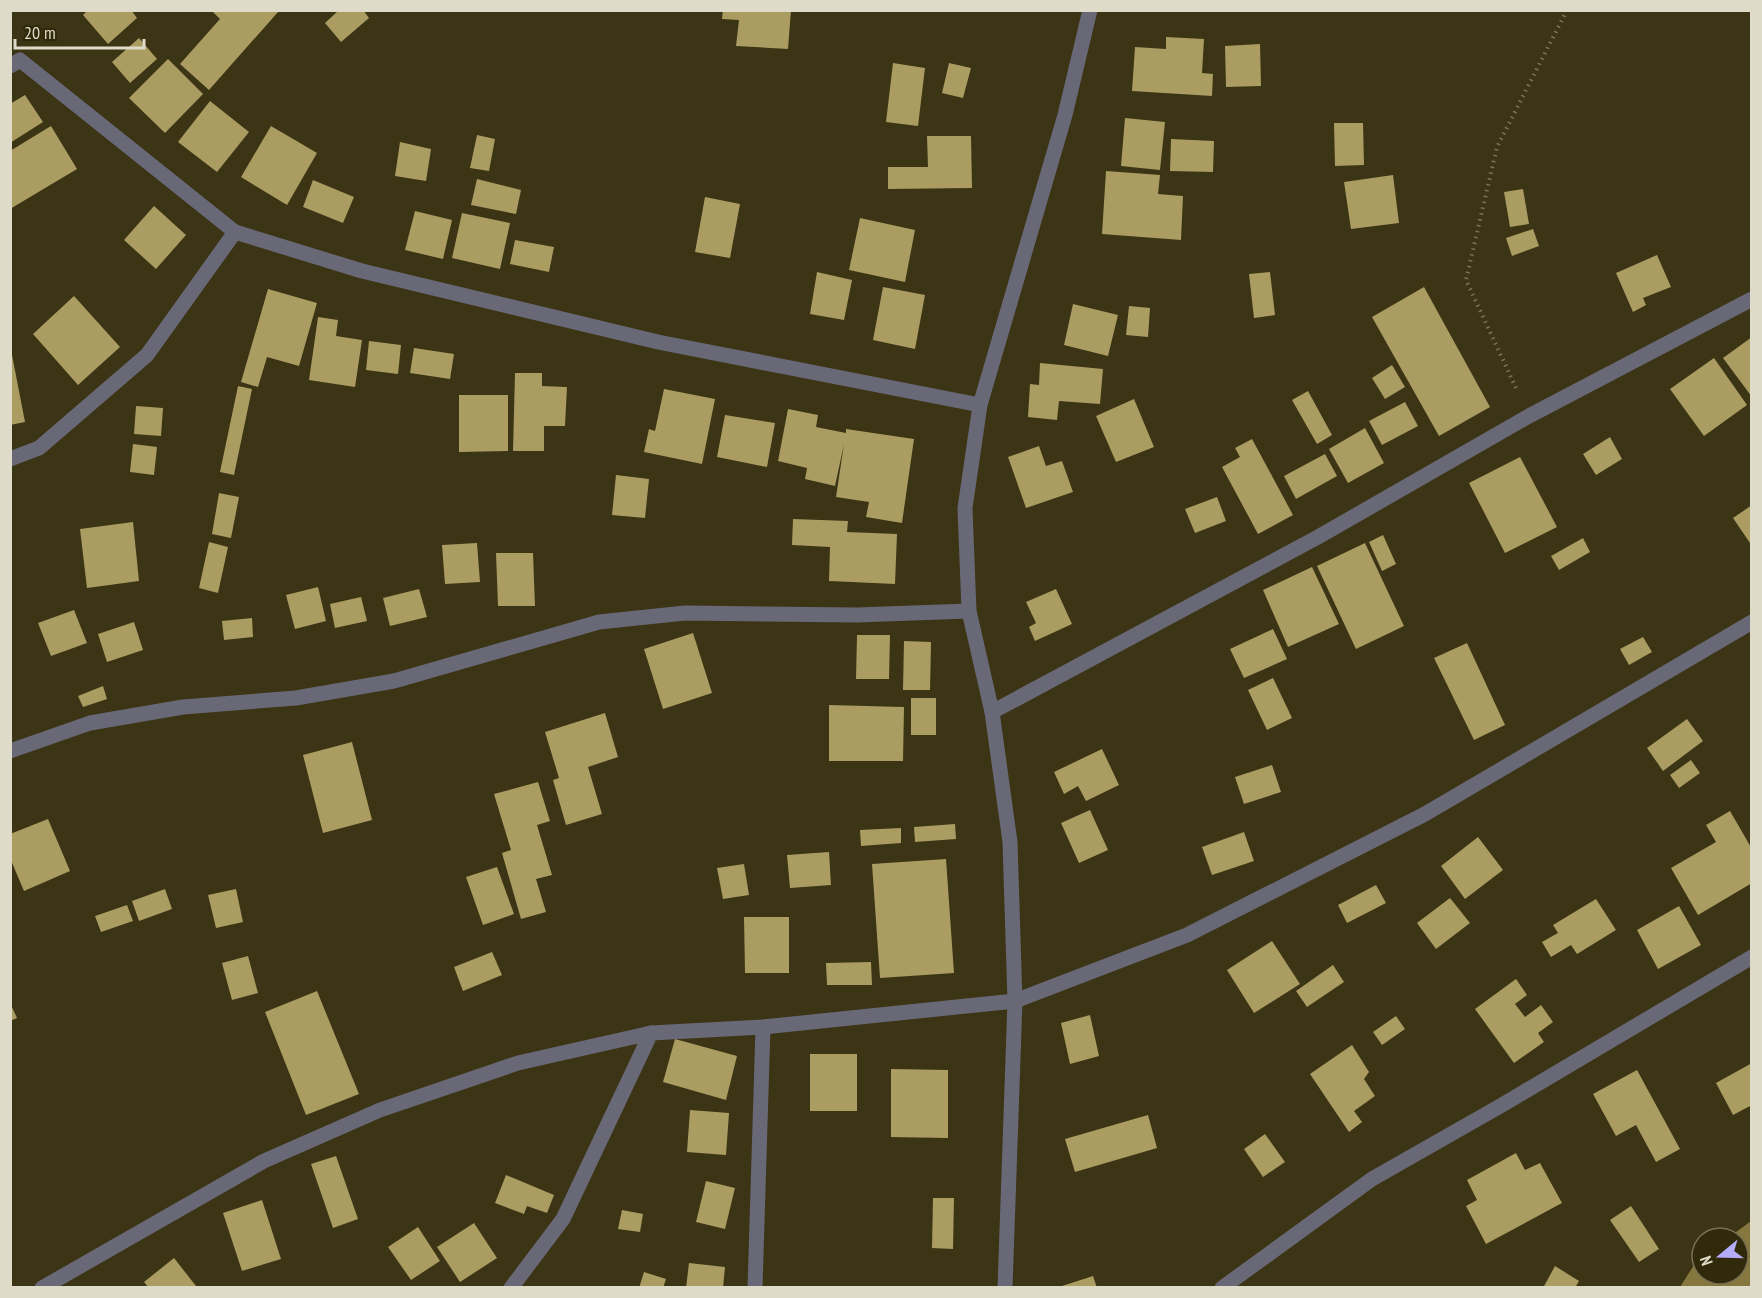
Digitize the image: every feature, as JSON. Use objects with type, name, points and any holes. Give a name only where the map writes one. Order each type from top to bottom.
[{"type":"street","points":[[1005,1287],[1015,1001],[1010,842],[992,712],[969,611],[965,508],[980,405],[1065,115],[1090,10]]},
{"type":"street","points":[[14,60],[235,232],[362,272],[658,342],[980,405]]},
{"type":"street","points":[[10,459],[39,448],[147,355],[235,232]]},
{"type":"street","points":[[992,712],[1318,537],[1529,416],[1752,299]]},
{"type":"street","points":[[10,750],[102,721],[183,707],[296,698],[394,681],[599,622],[686,613],[857,615],[969,611]]},
{"type":"street","points":[[42,1287],[264,1161],[380,1110],[518,1063],[651,1033],[763,1027],[1015,1001],[1187,935],[1425,814],[1752,622]]},
{"type":"street","points":[[1222,1287],[1372,1179],[1752,957]]},
{"type":"street","points":[[755,1287],[763,1027]]},
{"type":"street","points":[[511,1287],[563,1219],[651,1033]]},
{"type":"path","points":[[1529,416],[1466,280],[1497,147],[1567,10]]},
{"type":"shaded area","points":[[1751,1221],[1751,1287],[1680,1287],[1690,1271],[1690,1286],[1750,1286],[1750,1226],[1744,1226]]},
{"type":"building","points":[[88,10],[131,10],[137,18],[108,44],[83,15]]},
{"type":"building","points":[[211,10],[276,10],[278,12],[209,90],[180,64],[220,19]]},
{"type":"building","points":[[339,10],[363,10],[369,18],[341,42],[325,23]]},
{"type":"building","points":[[723,10],[791,10],[788,49],[736,46],[739,20],[722,19]]},
{"type":"building","points":[[1166,37],[1204,39],[1202,73],[1213,74],[1212,96],[1132,91],[1135,47],[1166,49]]},
{"type":"building","points":[[139,38],[157,59],[130,83],[112,62]]},
{"type":"building","points":[[1260,44],[1261,86],[1226,87],[1225,46]]},
{"type":"building","points":[[168,59],[203,94],[165,133],[129,98]]},
{"type":"building","points":[[893,63],[925,68],[918,126],[886,122]]},
{"type":"building","points":[[949,63],[971,68],[963,98],[942,93]]},
{"type":"building","points":[[25,95],[43,122],[10,143],[10,104]]},
{"type":"building","points":[[210,101],[249,132],[217,172],[178,142]]},
{"type":"building","points":[[1125,118],[1165,122],[1160,170],[1121,166]]},
{"type":"building","points":[[1334,123],[1363,123],[1364,165],[1335,166]]},
{"type":"building","points":[[51,126],[77,169],[10,209],[10,151]]},
{"type":"building","points":[[271,126],[317,153],[287,205],[241,177]]},
{"type":"building","points":[[477,135],[495,139],[489,171],[470,168]]},
{"type":"building","points":[[927,136],[971,136],[972,188],[888,189],[888,167],[928,167]]},
{"type":"building","points":[[1171,139],[1214,141],[1213,172],[1170,171]]},
{"type":"building","points":[[400,142],[431,149],[426,181],[395,176]]},
{"type":"building","points":[[1106,171],[1160,175],[1158,194],[1183,196],[1181,240],[1102,234]]},
{"type":"building","points":[[1393,175],[1399,223],[1351,229],[1344,182]]},
{"type":"building","points":[[477,179],[521,190],[516,214],[471,205]]},
{"type":"building","points":[[313,180],[354,197],[343,223],[303,207]]},
{"type":"building","points":[[1523,189],[1529,224],[1510,227],[1504,192]]},
{"type":"building","points":[[705,197],[740,204],[730,258],[695,252]]},
{"type":"building","points":[[154,206],[186,235],[156,269],[124,240]]},
{"type":"building","points":[[415,211],[452,220],[443,259],[405,250]]},
{"type":"building","points":[[462,213],[510,223],[500,269],[452,258]]},
{"type":"building","points":[[860,218],[915,230],[905,282],[849,270]]},
{"type":"building","points":[[1533,229],[1539,246],[1512,256],[1506,238]]},
{"type":"building","points":[[515,240],[554,247],[549,272],[510,264]]},
{"type":"building","points":[[1657,255],[1671,287],[1643,298],[1646,305],[1633,312],[1616,273]]},
{"type":"building","points":[[817,272],[852,280],[844,320],[810,314]]},
{"type":"building","points":[[1270,272],[1275,315],[1254,318],[1249,274]]},
{"type":"building","points":[[883,287],[925,295],[915,349],[873,340]]},
{"type":"building","points":[[1424,287],[1490,407],[1439,436],[1372,317]]},
{"type":"building","points":[[268,289],[317,303],[299,366],[267,357],[258,387],[241,382]]},
{"type":"building","points":[[74,296],[120,347],[78,385],[33,334]]},
{"type":"building","points":[[1073,304],[1118,315],[1108,356],[1064,345]]},
{"type":"building","points":[[1129,306],[1150,308],[1148,337],[1126,335]]},
{"type":"building","points":[[318,317],[338,320],[336,336],[362,340],[355,387],[309,380]]},
{"type":"building","points":[[1752,337],[1752,397],[1723,358]]},
{"type":"building","points":[[369,341],[401,345],[398,374],[366,370]]},
{"type":"building","points":[[414,348],[454,354],[450,379],[410,373]]},
{"type":"building","points":[[12,355],[25,422],[10,425],[10,356]]},
{"type":"building","points":[[1714,358],[1747,405],[1704,436],[1670,389]]},
{"type":"building","points":[[1040,363],[1103,369],[1100,404],[1059,401],[1057,420],[1028,417],[1030,384],[1039,385]]},
{"type":"building","points":[[1392,365],[1405,387],[1385,399],[1372,378]]},
{"type":"building","points":[[515,373],[542,373],[542,386],[567,387],[565,426],[544,426],[544,451],[513,451]]},
{"type":"building","points":[[238,386],[252,389],[234,475],[220,472]]},
{"type":"building","points":[[664,389],[715,399],[702,464],[644,452],[649,429],[655,431]]},
{"type":"building","points":[[1308,391],[1332,435],[1317,444],[1292,400]]},
{"type":"building","points":[[459,395],[508,395],[508,451],[459,452]]},
{"type":"building","points":[[1134,399],[1154,447],[1116,462],[1096,416]]},
{"type":"building","points":[[1405,402],[1418,426],[1382,445],[1369,421]]},
{"type":"building","points":[[136,406],[163,408],[161,436],[134,434]]},
{"type":"building","points":[[788,409],[818,415],[816,427],[846,433],[846,429],[914,439],[902,523],[866,517],[869,502],[836,497],[844,444],[835,486],[805,479],[807,468],[778,461]]},
{"type":"building","points":[[725,415],[775,423],[767,467],[717,457]]},
{"type":"building","points":[[1365,428],[1384,463],[1348,483],[1329,449]]},
{"type":"building","points":[[1610,437],[1622,459],[1596,475],[1583,454]]},
{"type":"building","points":[[1252,439],[1293,515],[1258,534],[1222,467],[1240,457],[1235,448]]},
{"type":"building","points":[[133,444],[157,447],[154,475],[130,472]]},
{"type":"building","points":[[1039,446],[1046,466],[1062,461],[1073,492],[1026,508],[1008,457]]},
{"type":"building","points":[[1325,454],[1337,476],[1296,499],[1284,476]]},
{"type":"building","points":[[1520,457],[1557,527],[1505,553],[1469,483]]},
{"type":"building","points":[[616,475],[649,479],[645,518],[612,515]]},
{"type":"building","points":[[219,493],[239,497],[231,538],[212,534]]},
{"type":"building","points":[[1217,497],[1226,521],[1195,533],[1185,509]]},
{"type":"building","points":[[1752,505],[1752,546],[1733,518]]},
{"type":"building","points":[[793,519],[848,521],[847,532],[897,534],[895,584],[829,581],[830,547],[792,545]]},
{"type":"building","points":[[133,522],[139,581],[87,588],[80,529]]},
{"type":"building","points":[[1383,535],[1396,564],[1382,571],[1369,542]]},
{"type":"building","points":[[1583,538],[1590,552],[1559,570],[1551,556]]},
{"type":"building","points":[[209,542],[228,547],[218,593],[199,588]]},
{"type":"building","points":[[477,543],[480,582],[445,584],[442,545]]},
{"type":"building","points":[[1365,543],[1404,626],[1356,649],[1317,566]]},
{"type":"building","points":[[496,553],[533,553],[535,606],[498,606]]},
{"type":"building","points":[[1312,567],[1339,624],[1288,647],[1263,590]]},
{"type":"building","points":[[318,587],[326,621],[295,629],[286,595]]},
{"type":"building","points":[[419,589],[427,617],[390,626],[383,598]]},
{"type":"building","points":[[1056,589],[1072,624],[1035,641],[1029,627],[1036,623],[1026,602]]},
{"type":"building","points":[[361,597],[367,621],[335,628],[330,604]]},
{"type":"building","points":[[74,610],[87,643],[51,656],[38,623]]},
{"type":"building","points":[[252,618],[253,637],[224,640],[222,621]]},
{"type":"building","points":[[134,622],[143,650],[107,662],[98,634]]},
{"type":"building","points":[[1273,629],[1287,659],[1244,678],[1230,649]]},
{"type":"building","points":[[693,633],[712,693],[663,709],[644,649]]},
{"type":"building","points":[[857,635],[890,635],[889,679],[856,679]]},
{"type":"building","points":[[1643,637],[1652,652],[1629,665],[1620,649]]},
{"type":"building","points":[[904,641],[931,642],[930,690],[903,690]]},
{"type":"building","points":[[1467,643],[1505,725],[1474,740],[1434,658]]},
{"type":"building","points":[[1273,678],[1292,718],[1267,730],[1248,690]]},
{"type":"building","points":[[103,686],[107,699],[83,707],[78,696]]},
{"type":"building","points":[[911,698],[936,698],[936,735],[911,735]]},
{"type":"building","points":[[829,705],[904,707],[903,761],[829,761]]},
{"type":"building","points":[[605,713],[618,757],[588,767],[602,814],[566,825],[553,780],[559,778],[545,732]]},
{"type":"building","points":[[1687,719],[1703,741],[1663,771],[1647,748]]},
{"type":"building","points":[[352,742],[372,820],[323,833],[303,755]]},
{"type":"building","points":[[1102,749],[1119,785],[1086,801],[1078,786],[1064,794],[1054,772]]},
{"type":"building","points":[[1691,760],[1700,773],[1679,788],[1670,775]]},
{"type":"building","points":[[1272,765],[1281,792],[1244,804],[1235,777]]},
{"type":"building","points":[[538,782],[550,821],[537,825],[552,875],[536,879],[546,912],[521,919],[502,853],[511,850],[494,794]]},
{"type":"building","points":[[1090,810],[1108,850],[1079,863],[1061,823]]},
{"type":"building","points":[[1730,811],[1752,849],[1752,883],[1698,915],[1671,868],[1716,842],[1706,825]]},
{"type":"building","points":[[48,819],[70,871],[24,891],[10,858],[10,834]]},
{"type":"building","points":[[955,824],[956,839],[915,842],[914,827]]},
{"type":"building","points":[[901,828],[901,843],[861,846],[860,830]]},
{"type":"building","points":[[1244,832],[1254,861],[1212,875],[1202,847]]},
{"type":"building","points":[[1478,837],[1503,870],[1465,899],[1441,866]]},
{"type":"building","points":[[829,852],[831,885],[790,888],[787,855]]},
{"type":"building","points":[[946,859],[954,973],[880,978],[872,864]]},
{"type":"building","points":[[744,864],[749,895],[723,899],[717,868]]},
{"type":"building","points":[[497,867],[514,914],[483,925],[466,877]]},
{"type":"building","points":[[1376,885],[1386,903],[1347,923],[1338,905]]},
{"type":"building","points":[[165,889],[172,909],[139,921],[132,901]]},
{"type":"building","points":[[236,889],[243,922],[216,928],[208,895]]},
{"type":"building","points":[[1450,898],[1470,923],[1436,949],[1417,923]]},
{"type":"building","points":[[1596,899],[1616,930],[1577,954],[1571,945],[1551,957],[1542,942],[1558,933],[1553,925]]},
{"type":"building","points":[[127,905],[133,921],[101,932],[95,916]]},
{"type":"building","points":[[1679,906],[1701,945],[1658,969],[1637,930]]},
{"type":"building","points":[[744,917],[789,917],[789,973],[745,973]]},
{"type":"building","points":[[1272,941],[1300,984],[1254,1013],[1227,970]]},
{"type":"building","points":[[492,952],[502,975],[463,991],[454,967]]},
{"type":"building","points":[[248,956],[258,993],[232,1000],[222,963]]},
{"type":"building","points":[[871,962],[872,985],[827,985],[826,963]]},
{"type":"building","points":[[1333,965],[1344,982],[1307,1007],[1296,991]]},
{"type":"building","points":[[1516,979],[1527,995],[1515,1004],[1525,1017],[1541,1005],[1553,1022],[1538,1033],[1544,1042],[1514,1063],[1475,1009]]},
{"type":"building","points":[[317,991],[359,1094],[306,1115],[265,1012]]},
{"type":"building","points":[[10,1003],[17,1018],[10,1021]]},
{"type":"building","points":[[1090,1015],[1099,1056],[1070,1064],[1061,1023]]},
{"type":"building","points":[[1396,1016],[1405,1029],[1382,1045],[1373,1032]]},
{"type":"building","points":[[675,1039],[737,1056],[726,1100],[663,1082]]},
{"type":"building","points":[[1352,1045],[1369,1072],[1364,1079],[1375,1096],[1354,1111],[1362,1122],[1349,1132],[1310,1074]]},
{"type":"building","points":[[810,1054],[857,1054],[857,1111],[810,1111]]},
{"type":"building","points":[[1752,1063],[1752,1105],[1733,1115],[1716,1083]]},
{"type":"building","points":[[891,1069],[948,1070],[948,1138],[891,1137]]},
{"type":"building","points":[[1637,1070],[1680,1149],[1656,1162],[1636,1125],[1616,1136],[1593,1094]]},
{"type":"building","points":[[690,1110],[729,1113],[726,1155],[687,1152]]},
{"type":"building","points":[[1148,1115],[1157,1148],[1075,1172],[1065,1139]]},
{"type":"building","points":[[1265,1134],[1285,1162],[1263,1177],[1244,1149]]},
{"type":"building","points":[[1516,1153],[1525,1170],[1540,1163],[1562,1203],[1486,1244],[1466,1206],[1477,1200],[1467,1180]]},
{"type":"building","points":[[336,1156],[358,1219],[333,1228],[311,1164]]},
{"type":"building","points":[[506,1175],[554,1195],[547,1213],[527,1206],[524,1214],[495,1203]]},
{"type":"building","points":[[706,1181],[735,1188],[725,1229],[696,1222]]},
{"type":"building","points":[[933,1198],[954,1198],[953,1249],[932,1248]]},
{"type":"building","points":[[262,1200],[281,1259],[242,1271],[223,1213]]},
{"type":"building","points":[[1631,1206],[1659,1249],[1639,1262],[1610,1220]]},
{"type":"building","points":[[622,1210],[643,1214],[640,1232],[618,1229]]},
{"type":"building","points":[[474,1223],[497,1258],[460,1282],[437,1247]]},
{"type":"building","points":[[418,1227],[440,1261],[411,1280],[388,1247]]},
{"type":"building","points":[[174,1258],[196,1286],[149,1288],[144,1282]]},
{"type":"building","points":[[689,1263],[725,1267],[723,1288],[686,1288]]},
{"type":"building","points":[[1555,1266],[1579,1281],[1575,1288],[1543,1288]]},
{"type":"building","points":[[644,1272],[666,1279],[663,1288],[639,1288]]},
{"type":"building","points":[[1093,1276],[1097,1288],[1059,1288],[1059,1287]]}]
